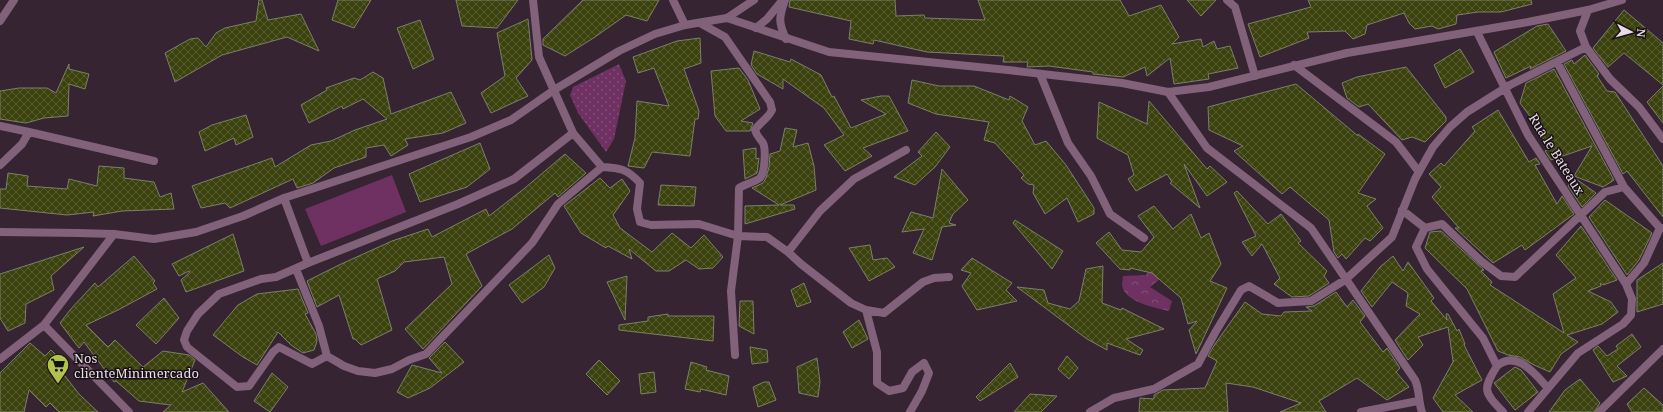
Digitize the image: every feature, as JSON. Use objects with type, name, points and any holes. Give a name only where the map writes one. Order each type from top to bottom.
[{"type":"street","points":[[0,21],[14,0]]},
{"type":"street","points":[[533,0],[539,56],[573,133],[602,167]]},
{"type":"street","points":[[673,0],[685,25]]},
{"type":"street","points":[[0,232],[114,234],[154,239],[196,232],[243,216],[284,198],[471,137],[512,120],[554,90],[619,51],[655,34],[685,25],[727,18],[754,0]]},
{"type":"street","points":[[756,28],[768,19],[784,0]]},
{"type":"street","points":[[784,0],[780,15],[780,24],[786,39]]},
{"type":"street","points":[[1228,0],[1235,7],[1255,76]]},
{"type":"street","points":[[727,18],[786,39],[829,52],[1040,74],[1122,84],[1168,92],[1209,87],[1347,53],[1477,32],[1588,10],[1622,0]]},
{"type":"street","points":[[1588,10],[1580,31],[1586,47],[1610,79],[1639,107],[1663,139]]},
{"type":"street","points":[[700,23],[725,37],[770,102],[772,110],[769,117],[759,123],[755,130],[756,136],[763,144],[765,160],[763,172],[759,178],[739,188],[738,236],[731,291],[735,355]]},
{"type":"street","name":"Rua le Bateaux","points":[[1477,32],[1528,135],[1626,284],[1632,300],[1631,315],[1623,324],[1578,353],[1548,388]]},
{"type":"street","points":[[1090,412],[1114,398],[1154,389],[1198,364],[1241,290],[1249,286],[1278,303],[1311,301],[1345,280],[1392,237],[1419,172],[1433,147],[1450,127],[1467,112],[1505,88],[1586,47]]},
{"type":"street","points":[[1557,62],[1624,187],[1661,228],[1644,263],[1626,284]]},
{"type":"street","points":[[1294,65],[1396,142],[1419,172]]},
{"type":"street","points":[[1040,74],[1068,143],[1091,176],[1110,214],[1144,238]]},
{"type":"street","points":[[1168,92],[1208,148],[1311,228],[1345,280],[1415,380],[1419,390],[1418,401],[1422,412]]},
{"type":"street","points":[[0,126],[154,161]]},
{"type":"street","points":[[0,165],[22,144],[29,132]]},
{"type":"street","points":[[327,356],[312,364],[279,347],[273,352],[249,386],[237,387],[188,347],[184,340],[186,331],[198,314],[219,294],[261,279],[276,277],[458,204],[514,179],[573,133]]},
{"type":"street","points":[[788,252],[820,211],[854,180],[906,150]]},
{"type":"street","points":[[296,268],[319,326],[327,356],[344,366],[358,371],[376,373],[392,369],[408,360],[426,354],[532,243],[558,204],[602,167],[619,168],[632,175],[640,183],[638,209],[640,222],[651,225],[699,224],[738,236],[767,237],[851,303],[866,310],[884,313],[923,282],[934,278],[949,277]]},
{"type":"street","points":[[1425,228],[1442,224],[1481,261],[1501,276],[1515,278],[1605,192],[1624,187]]},
{"type":"street","points":[[284,198],[308,263]]},
{"type":"street","points":[[1402,210],[1425,228]]},
{"type":"street","points":[[1425,228],[1416,247],[1427,269],[1483,338],[1497,366]]},
{"type":"street","points":[[0,359],[44,325],[114,234]]},
{"type":"street","points":[[866,310],[877,352],[877,383],[889,391],[904,388],[912,372],[924,363],[929,373],[922,391],[910,412]]},
{"type":"street","points":[[44,325],[129,412]]},
{"type":"street","points":[[1599,412],[1663,349]]},
{"type":"street","points":[[1503,412],[1490,398],[1486,388],[1488,380],[1503,360],[1514,360],[1527,367],[1548,388],[1528,412]]},
{"type":"street","points":[[1361,412],[1387,409],[1418,401]]},
{"type":"green space","points":[[619,64],[626,81],[614,139],[606,152],[578,113],[570,95],[573,87]]},
{"type":"green space","points":[[392,175],[406,212],[321,246],[305,209]]},
{"type":"green space","points":[[1153,262],[1161,263],[1159,280],[1150,287],[1172,301],[1169,311],[1149,306],[1134,300],[1124,291],[1122,285],[1123,276],[1146,275]]},
{"type":"building","points":[[259,0],[262,0],[268,20],[301,14],[319,51],[287,37],[222,55],[175,82],[165,53],[190,39],[198,38],[206,47],[216,33],[225,28],[256,21]]},
{"type":"building","points":[[338,0],[371,0],[354,28],[332,20]]},
{"type":"building","points":[[456,0],[518,0],[497,28],[462,26]]},
{"type":"building","points":[[583,0],[659,0],[647,21],[626,15],[565,56],[543,45],[543,39]]},
{"type":"building","points":[[790,0],[895,0],[896,16],[924,15],[925,18],[985,20],[978,0],[1120,0],[1129,16],[1161,5],[1179,37],[1172,44],[1201,39],[1203,47],[1214,41],[1217,49],[1230,46],[1238,68],[1208,74],[1209,79],[1174,84],[1170,58],[1147,76],[1145,67],[1123,77],[1093,74],[1093,72],[1049,66],[1027,67],[1028,62],[1003,62],[1004,56],[927,52],[874,40],[873,44],[849,39],[851,21],[789,7]]},
{"type":"building","points":[[1187,0],[1216,0],[1201,16]]},
{"type":"building","points":[[1308,0],[1531,0],[1532,4],[1501,12],[1478,12],[1457,15],[1456,24],[1438,29],[1432,26],[1415,29],[1409,23],[1404,13],[1367,25],[1365,34],[1353,39],[1345,31],[1307,32],[1309,38],[1260,57],[1248,24],[1311,7]]},
{"type":"building","points":[[1624,10],[1663,43],[1663,85],[1624,53],[1608,67],[1593,48]]},
{"type":"building","points":[[528,19],[532,60],[516,78],[528,96],[491,113],[481,93],[505,76],[497,33]]},
{"type":"building","points":[[420,20],[434,59],[413,69],[397,28]]},
{"type":"building","points":[[1548,24],[1566,51],[1530,69],[1531,66],[1506,78],[1494,52],[1537,26]]},
{"type":"building","points":[[700,38],[701,63],[684,69],[699,111],[698,119],[695,119],[690,156],[652,152],[644,168],[628,166],[635,138],[637,101],[669,106],[654,68],[638,73],[633,57],[677,41]]},
{"type":"building","points":[[1460,49],[1474,72],[1445,88],[1434,65]]},
{"type":"building","points":[[754,51],[790,62],[791,59],[821,75],[832,97],[834,96],[851,128],[886,114],[861,100],[889,96],[908,131],[863,148],[872,156],[845,171],[824,145],[844,135],[824,108],[783,79],[783,89],[757,74],[751,65]]},
{"type":"building","points":[[1585,55],[1599,74],[1597,76],[1607,91],[1615,92],[1663,166],[1663,217],[1627,171],[1623,174],[1564,64],[1572,60],[1574,64]]},
{"type":"building","points":[[69,64],[69,69],[89,74],[85,89],[69,84],[68,116],[44,118],[26,123],[0,119],[0,91],[19,88],[47,88],[56,93]]},
{"type":"building","points":[[1406,67],[1446,117],[1446,121],[1425,142],[1412,137],[1402,140],[1368,104],[1359,107],[1347,98],[1342,83],[1357,77]]},
{"type":"building","points":[[739,68],[748,80],[760,109],[741,121],[753,123],[750,131],[726,131],[715,116],[711,71]]},
{"type":"building","points":[[1554,69],[1614,180],[1603,187],[1574,176],[1592,146],[1551,160],[1545,151],[1549,149],[1532,119],[1520,103],[1526,83]]},
{"type":"building","points":[[373,72],[383,78],[391,114],[451,92],[466,123],[443,133],[405,139],[408,145],[391,156],[384,145],[366,148],[366,157],[334,168],[313,183],[297,188],[293,179],[230,208],[225,203],[201,208],[192,186],[272,158],[275,167],[311,145],[331,141],[355,130],[387,119],[363,99],[343,109],[342,106],[309,123],[301,105],[327,90],[326,88],[354,78],[360,80]]},
{"type":"building","points":[[912,80],[939,86],[974,86],[1009,100],[1010,96],[1028,107],[1022,121],[1035,145],[1046,141],[1066,165],[1094,208],[1094,214],[1078,222],[1067,198],[1045,214],[1033,193],[1034,185],[1028,184],[1021,178],[1024,175],[995,143],[984,140],[989,122],[936,114],[908,103]]},
{"type":"building","points":[[1296,84],[1358,136],[1358,134],[1385,154],[1358,193],[1376,199],[1367,206],[1383,228],[1370,241],[1365,238],[1346,259],[1342,254],[1338,258],[1334,252],[1329,220],[1290,187],[1282,194],[1234,151],[1243,146],[1209,130],[1208,107]]},
{"type":"building","points":[[1663,86],[1663,123],[1647,102]]},
{"type":"building","points":[[1149,101],[1207,169],[1210,166],[1227,182],[1207,196],[1184,164],[1200,208],[1170,183],[1172,182],[1167,174],[1136,191],[1128,179],[1134,175],[1128,155],[1097,138],[1099,102],[1147,124]]},
{"type":"building","points":[[1498,110],[1529,162],[1536,158],[1540,164],[1535,165],[1557,204],[1562,196],[1574,214],[1525,250],[1522,245],[1493,263],[1455,228],[1459,228],[1432,197],[1441,187],[1429,174],[1441,163],[1444,166],[1475,131],[1472,127]]},
{"type":"building","points":[[246,115],[253,137],[236,145],[234,138],[205,151],[199,132],[212,125]]},
{"type":"building","points":[[785,128],[797,130],[793,147],[808,143],[814,166],[816,190],[780,205],[794,205],[795,209],[745,224],[745,206],[779,205],[752,188],[763,183],[766,178],[770,154],[780,151]]},
{"type":"building","points":[[936,132],[950,147],[935,167],[915,185],[894,177],[922,156],[918,152]]},
{"type":"building","points":[[480,143],[490,169],[467,187],[420,202],[409,174]]},
{"type":"building","points":[[756,148],[756,159],[759,158],[757,173],[745,179],[743,150]]},
{"type":"building","points":[[565,154],[586,173],[558,197],[555,193],[512,229],[466,254],[482,286],[423,349],[405,329],[452,284],[444,257],[404,262],[395,271],[377,279],[392,330],[361,345],[353,339],[339,295],[317,307],[307,281],[392,241],[428,229],[432,237],[486,209],[489,216]]},
{"type":"building","points":[[99,166],[124,168],[124,178],[154,182],[160,197],[171,193],[174,209],[122,211],[93,216],[94,212],[67,215],[0,208],[0,189],[6,189],[8,173],[28,176],[27,186],[67,189],[69,179],[97,186]]},
{"type":"building","points":[[942,169],[968,200],[953,214],[949,223],[956,225],[942,227],[932,260],[913,253],[924,229],[902,232],[911,212],[933,218]]},
{"type":"building","points":[[1573,177],[1596,193],[1582,207],[1568,186]]},
{"type":"building","points":[[600,178],[610,188],[622,179],[630,191],[613,215],[620,228],[652,252],[672,233],[691,248],[704,235],[723,257],[713,268],[699,269],[686,260],[669,271],[656,271],[629,249],[632,259],[608,246],[606,248],[581,233],[564,206]]},
{"type":"building","points":[[661,185],[696,187],[694,206],[658,205]]},
{"type":"building","points":[[1237,191],[1268,224],[1281,214],[1301,241],[1298,243],[1327,271],[1324,276],[1329,283],[1309,296],[1292,297],[1274,284],[1280,278],[1262,244],[1252,256],[1242,242],[1256,236],[1234,193]]},
{"type":"building","points":[[1605,200],[1652,233],[1639,260],[1627,275],[1589,217]]},
{"type":"building","points":[[1154,206],[1173,229],[1191,214],[1201,238],[1209,233],[1221,264],[1210,281],[1227,288],[1196,354],[1189,330],[1197,321],[1188,324],[1181,298],[1152,273],[1130,268],[1130,270],[1120,269],[1096,243],[1109,232],[1122,250],[1141,252],[1154,237],[1138,216]]},
{"type":"building","points":[[1015,220],[1063,251],[1052,269],[1013,223]]},
{"type":"building","points":[[1581,226],[1617,280],[1603,285],[1600,283],[1601,286],[1588,291],[1611,302],[1618,312],[1602,324],[1567,335],[1578,342],[1561,354],[1550,372],[1520,357],[1508,355],[1498,351],[1467,289],[1425,248],[1430,232],[1441,231],[1484,270],[1481,271],[1492,282],[1490,285],[1564,333],[1553,294],[1576,278],[1556,255]]},
{"type":"building","points":[[233,234],[244,271],[186,292],[181,280],[190,272],[189,271],[179,276],[172,264]]},
{"type":"building","points":[[870,245],[873,260],[887,258],[895,267],[869,281],[849,248]]},
{"type":"building","points":[[84,247],[51,276],[54,290],[26,304],[25,323],[8,331],[0,318],[0,274]]},
{"type":"building","points":[[549,255],[555,268],[544,287],[522,303],[509,285]]},
{"type":"building","points":[[134,256],[155,281],[153,283],[157,289],[86,325],[108,347],[115,340],[143,367],[163,351],[189,355],[195,360],[182,392],[203,383],[229,412],[163,412],[171,405],[139,401],[116,381],[114,382],[84,342],[79,348],[60,323],[95,283],[98,287]]},
{"type":"building","points":[[1393,256],[1403,271],[1408,262],[1434,298],[1431,301],[1447,320],[1446,314],[1448,314],[1457,331],[1459,329],[1465,344],[1464,345],[1482,380],[1455,395],[1473,412],[1443,412],[1433,398],[1454,360],[1453,361],[1448,327],[1418,337],[1423,345],[1408,360],[1395,340],[1420,314],[1406,306],[1408,293],[1392,282],[1372,307],[1361,291],[1380,267]]},
{"type":"building","points":[[972,258],[1012,283],[1006,290],[1017,301],[977,310],[962,286],[971,273],[961,270]]},
{"type":"building","points":[[1663,263],[1663,304],[1637,312],[1637,280]]},
{"type":"building","points":[[1103,266],[1102,303],[1121,310],[1122,308],[1164,329],[1126,339],[1143,350],[1140,355],[1107,343],[1107,350],[1087,339],[1017,287],[1044,290],[1048,303],[1070,309],[1079,301],[1086,269]]},
{"type":"building","points":[[627,276],[625,320],[607,282]]},
{"type":"building","points":[[804,283],[811,302],[797,307],[791,290]]},
{"type":"building","points":[[298,289],[308,313],[305,314],[316,334],[317,341],[314,350],[303,353],[291,345],[278,332],[257,365],[243,357],[213,335],[238,305],[257,294]]},
{"type":"building","points":[[1336,292],[1347,307],[1353,300],[1365,316],[1360,322],[1383,352],[1387,348],[1400,368],[1396,372],[1409,387],[1387,400],[1357,378],[1319,401],[1326,412],[1280,412],[1301,403],[1253,387],[1226,383],[1228,412],[1139,412],[1140,398],[1154,399],[1154,395],[1163,390],[1205,388],[1217,361],[1208,356],[1245,302],[1262,314],[1281,316],[1284,312],[1312,311],[1306,307],[1314,306]]},
{"type":"building","points":[[164,298],[179,318],[156,344],[136,325]]},
{"type":"building","points":[[740,301],[753,301],[754,334],[739,326]]},
{"type":"building","points":[[668,314],[668,316],[714,316],[713,341],[619,330],[619,325],[648,321],[648,317]]},
{"type":"building","points":[[859,320],[868,339],[852,348],[843,332]]},
{"type":"building","points":[[1632,334],[1641,347],[1617,366],[1627,376],[1613,382],[1593,350],[1598,346],[1607,356],[1618,349],[1616,346]]},
{"type":"building","points":[[445,342],[464,362],[430,388],[408,398],[397,392],[412,365],[442,373],[429,358]]},
{"type":"building","points":[[30,343],[45,356],[51,350],[63,362],[58,367],[79,394],[98,412],[59,412],[50,403],[46,407],[29,390],[24,412],[0,412],[0,373]]},
{"type":"building","points":[[750,347],[767,350],[768,362],[752,364]]},
{"type":"building","points":[[1067,356],[1078,368],[1069,379],[1058,369]]},
{"type":"building","points":[[817,358],[820,382],[818,397],[799,393],[797,367]]},
{"type":"building","points":[[599,360],[620,381],[607,395],[586,374]]},
{"type":"building","points":[[691,362],[707,367],[706,370],[729,376],[726,395],[701,389],[700,392],[685,389]]},
{"type":"building","points":[[1010,363],[1018,377],[980,401],[976,397]]},
{"type":"building","points":[[1515,367],[1521,370],[1538,392],[1515,410],[1494,383]]},
{"type":"building","points":[[654,372],[656,392],[641,394],[639,374]]},
{"type":"building","points":[[272,373],[288,387],[270,412],[254,401]]},
{"type":"building","points":[[1580,379],[1600,403],[1594,412],[1549,412],[1565,390]]},
{"type":"building","points":[[764,382],[769,382],[776,400],[758,407],[753,387]]},
{"type":"building","points":[[1644,388],[1663,405],[1663,412],[1632,412],[1627,404]]},
{"type":"building","points":[[1030,394],[1057,396],[1041,412],[1014,412]]},
{"type":"place","name":"Nos clienteMinimercado","points":[[58,384]]}]
